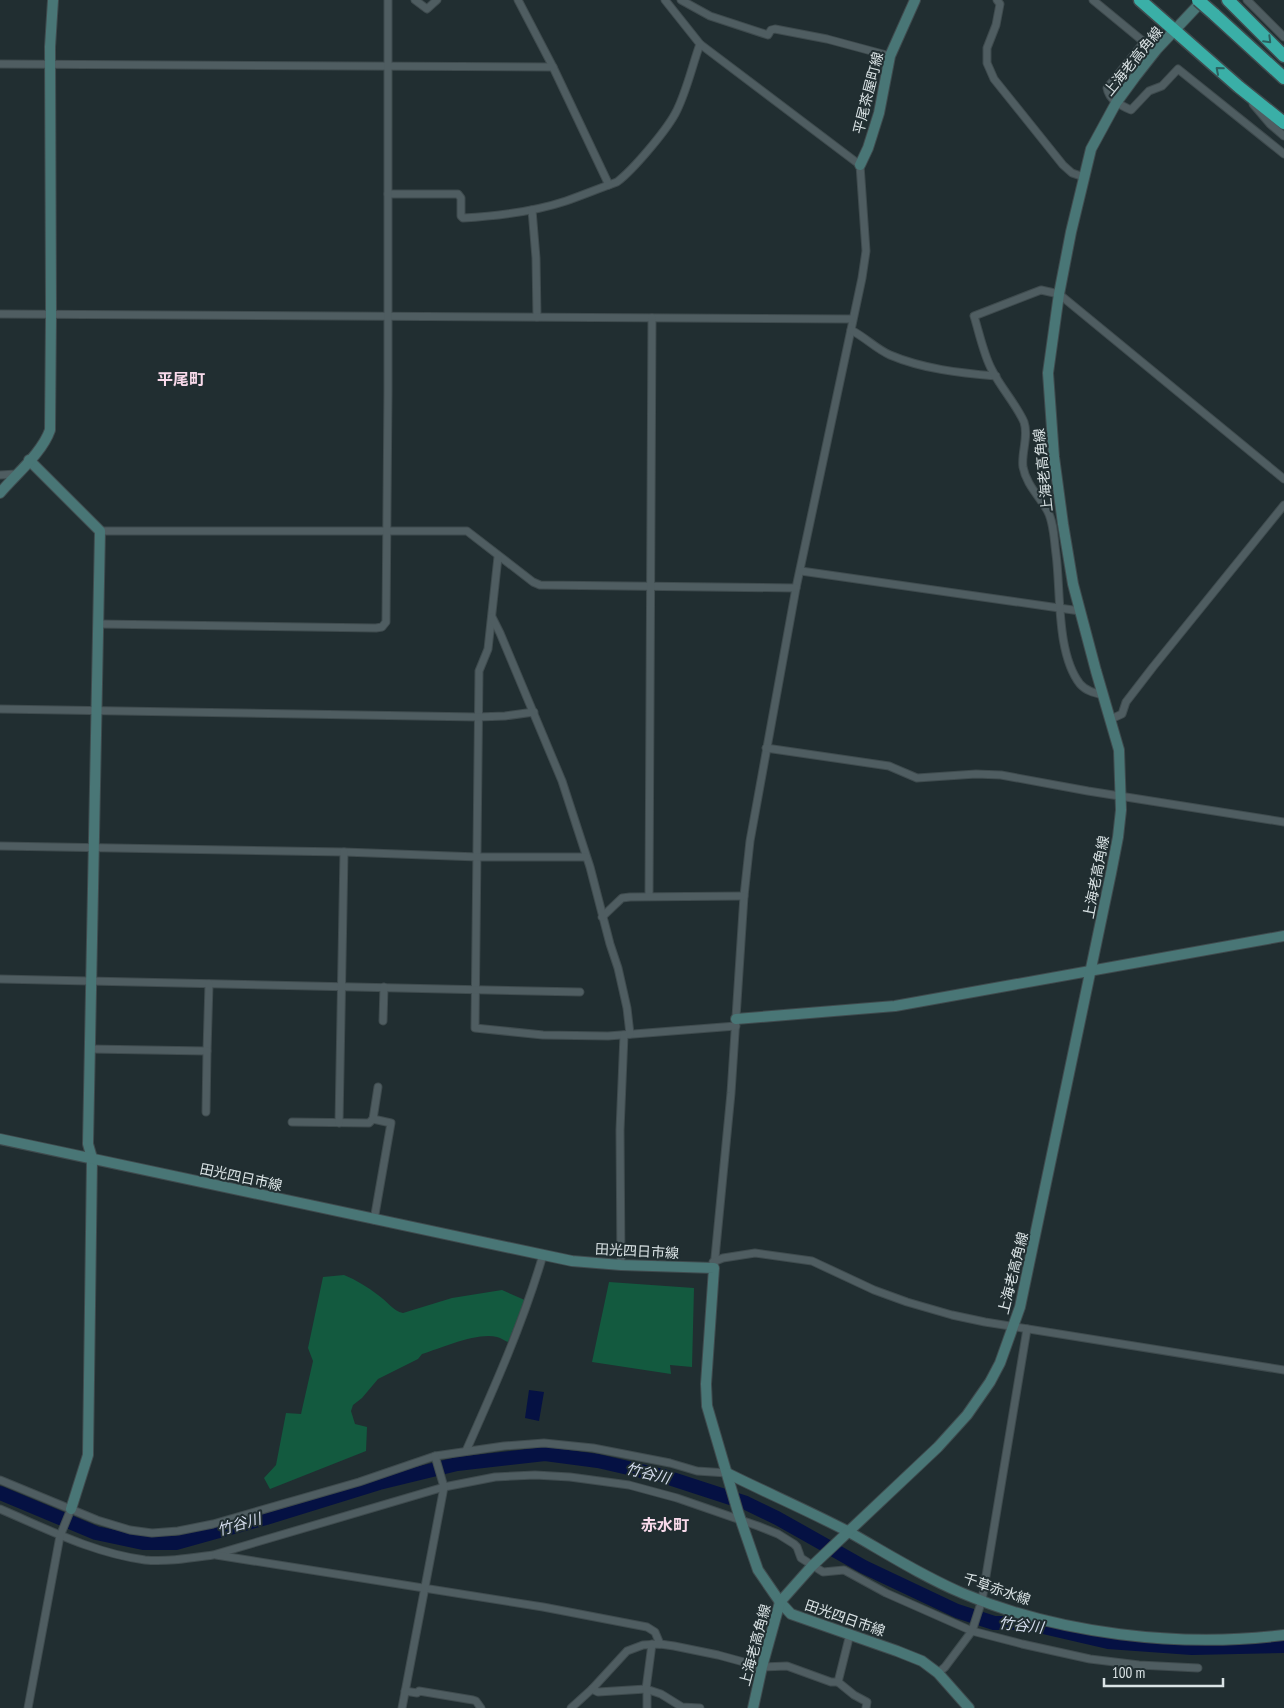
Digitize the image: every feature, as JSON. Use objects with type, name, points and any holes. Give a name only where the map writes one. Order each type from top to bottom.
[{"type":"highway","points":[[1140,0],[1239,87],[1284,123]]},
{"type":"highway","points":[[1198,0],[1284,78]]},
{"type":"highway","points":[[1228,0],[1284,56]]},
{"type":"main road","points":[[0,493],[41,447],[50,430],[50,25],[53,0]]},
{"type":"main road","name":"平尾茶屋町線","points":[[860,166],[879,113],[890,56],[915,0]]},
{"type":"main road","name":"上海老高角線","points":[[753,1708],[780,1602],[813,1565],[938,1447],[968,1415],[996,1370],[1020,1307],[1032,1258],[1118,838],[1121,796],[1119,750],[1073,584],[1062,524],[1054,457],[1048,373],[1059,294],[1071,232],[1091,149],[1116,103],[1157,49],[1203,0]]},
{"type":"main road","points":[[29,460],[100,532],[88,1144],[92,1158],[88,1455],[70,1511]]},
{"type":"main road","points":[[736,1023],[895,1006],[1284,936]]},
{"type":"main road","name":"田光四日市線","points":[[0,1139],[572,1261],[621,1265],[714,1265],[705,1395],[739,1516],[758,1570],[780,1602],[792,1614],[922,1661],[938,1673],[969,1708]]},
{"type":"main road","name":"千草赤水線","points":[[728,1476],[981,1603],[1064,1624],[1160,1639],[1284,1635]]},
{"type":"street","points":[[98,624],[382,627],[386,622],[388,0]]},
{"type":"street","points":[[416,0],[427,10],[437,0]]},
{"type":"street","points":[[518,0],[553,66],[609,184]]},
{"type":"street","points":[[665,0],[700,44],[860,166],[866,251],[862,278],[796,588],[750,841],[744,896],[731,1093],[714,1265]]},
{"type":"street","points":[[681,0],[710,16],[768,35],[771,30],[775,29],[827,39],[890,56]]},
{"type":"street","points":[[997,0],[1000,4],[996,25],[987,48],[987,63],[994,79],[1063,166],[1072,173],[1084,177]]},
{"type":"street","points":[[1093,0],[1144,42],[1107,88],[1108,94],[1116,103],[1131,110],[1149,91],[1162,86],[1178,70],[1284,154]]},
{"type":"street","points":[[1246,0],[1284,37]]},
{"type":"street","points":[[388,194],[458,194],[461,216],[463,218],[490,217],[565,202],[624,177],[649,149],[674,116],[700,44]]},
{"type":"street","points":[[0,64],[553,66]]},
{"type":"street","points":[[1239,87],[1270,124],[1284,136]]},
{"type":"street","points":[[532,210],[536,258],[537,317]]},
{"type":"street","points":[[1103,695],[1092,693],[1080,684],[1074,672],[1064,642],[1059,608],[1058,568],[1051,520],[1047,510],[1030,484],[1023,467],[1026,432],[1023,421],[991,370],[974,316],[1041,290],[1059,294],[1284,479]]},
{"type":"street","points":[[0,314],[852,319]]},
{"type":"street","points":[[649,896],[652,318]]},
{"type":"street","points":[[851,330],[860,334],[888,354],[917,364],[962,373],[996,376]]},
{"type":"street","points":[[0,475],[16,474]]},
{"type":"street","points":[[1111,719],[1122,714],[1126,702],[1152,666],[1284,505]]},
{"type":"street","points":[[100,532],[467,531],[498,557],[540,585],[796,588]]},
{"type":"street","points":[[498,557],[488,649],[479,671],[475,1028],[543,1035],[627,1035],[736,1023]]},
{"type":"street","points":[[801,571],[1080,611]]},
{"type":"street","points":[[492,616],[562,781],[618,968],[627,1008],[627,1035],[620,1130],[621,1265]]},
{"type":"street","points":[[0,709],[478,717],[534,712]]},
{"type":"street","points":[[766,748],[889,766],[917,778],[976,774],[1001,775],[1284,822]]},
{"type":"street","points":[[0,846],[344,852],[478,857],[586,857]]},
{"type":"street","points":[[340,1123],[344,852]]},
{"type":"street","points":[[602,916],[622,898],[649,896],[744,896]]},
{"type":"street","points":[[0,978],[580,992]]},
{"type":"street","points":[[206,1112],[209,984]]},
{"type":"street","points":[[384,987],[384,1021]]},
{"type":"street","points":[[90,1049],[207,1051]]},
{"type":"street","points":[[292,1122],[369,1123],[373,1119],[378,1087]]},
{"type":"street","points":[[373,1119],[391,1123],[374,1220]]},
{"type":"street","points":[[714,1265],[723,1258],[755,1254],[812,1262],[874,1290],[952,1315],[1284,1370]]},
{"type":"street","points":[[466,1451],[503,1369],[530,1298],[543,1255]]},
{"type":"street","points":[[938,1673],[945,1667],[972,1631],[981,1603],[1027,1328]]},
{"type":"street","points":[[0,1480],[70,1511],[130,1530],[152,1533],[178,1531],[213,1524],[435,1458],[466,1451],[544,1443],[593,1448],[728,1476]]},
{"type":"street","points":[[402,1708],[444,1487],[435,1458]]},
{"type":"street","points":[[0,1509],[115,1554],[145,1560],[175,1560],[214,1555],[283,1533],[444,1487],[496,1477],[535,1475],[570,1477],[629,1485],[739,1516],[778,1534],[794,1544],[798,1547],[801,1558],[824,1572],[844,1570],[886,1592],[972,1631],[1090,1659],[1154,1666],[1198,1668]]},
{"type":"street","points":[[28,1708],[60,1533],[70,1511]]},
{"type":"street","points":[[214,1555],[543,1607],[646,1627],[655,1632],[656,1644],[646,1689],[647,1708]]},
{"type":"street","points":[[838,1682],[850,1634]]},
{"type":"street","points":[[571,1708],[592,1689],[627,1651],[634,1647],[656,1644],[718,1655],[762,1667],[787,1666],[831,1682],[838,1682],[854,1695],[867,1702],[866,1708]]},
{"type":"street","points":[[592,1689],[598,1692],[646,1689],[661,1694],[682,1707],[700,1708]]},
{"type":"street","points":[[406,1691],[417,1693],[419,1691],[473,1700],[481,1708]]},
{"type":"green space","points":[[344,1275],[366,1286],[393,1308],[403,1313],[452,1298],[502,1290],[527,1301],[508,1342],[498,1337],[489,1336],[460,1341],[422,1354],[418,1359],[378,1379],[362,1398],[353,1405],[351,1411],[355,1424],[367,1427],[366,1451],[270,1489],[264,1478],[276,1465],[286,1413],[301,1414],[313,1361],[308,1348],[323,1277]]},
{"type":"green space","points":[[609,1282],[694,1288],[692,1367],[670,1365],[671,1374],[592,1362]]},
{"type":"shaded area","points":[[529,1390],[544,1392],[539,1421],[525,1418]]},
{"type":"waterway","name":"竹谷川","points":[[0,1493],[96,1533],[143,1543],[176,1543],[266,1518],[379,1483],[457,1464],[545,1454],[598,1461],[663,1476],[746,1503],[777,1518],[864,1567],[957,1611],[994,1623],[1026,1623],[1108,1642],[1192,1648],[1284,1646]]},
{"type":"district","name":"平尾町","points":[[181,379]]},
{"type":"district","name":"赤水町","points":[[665,1525]]}]
